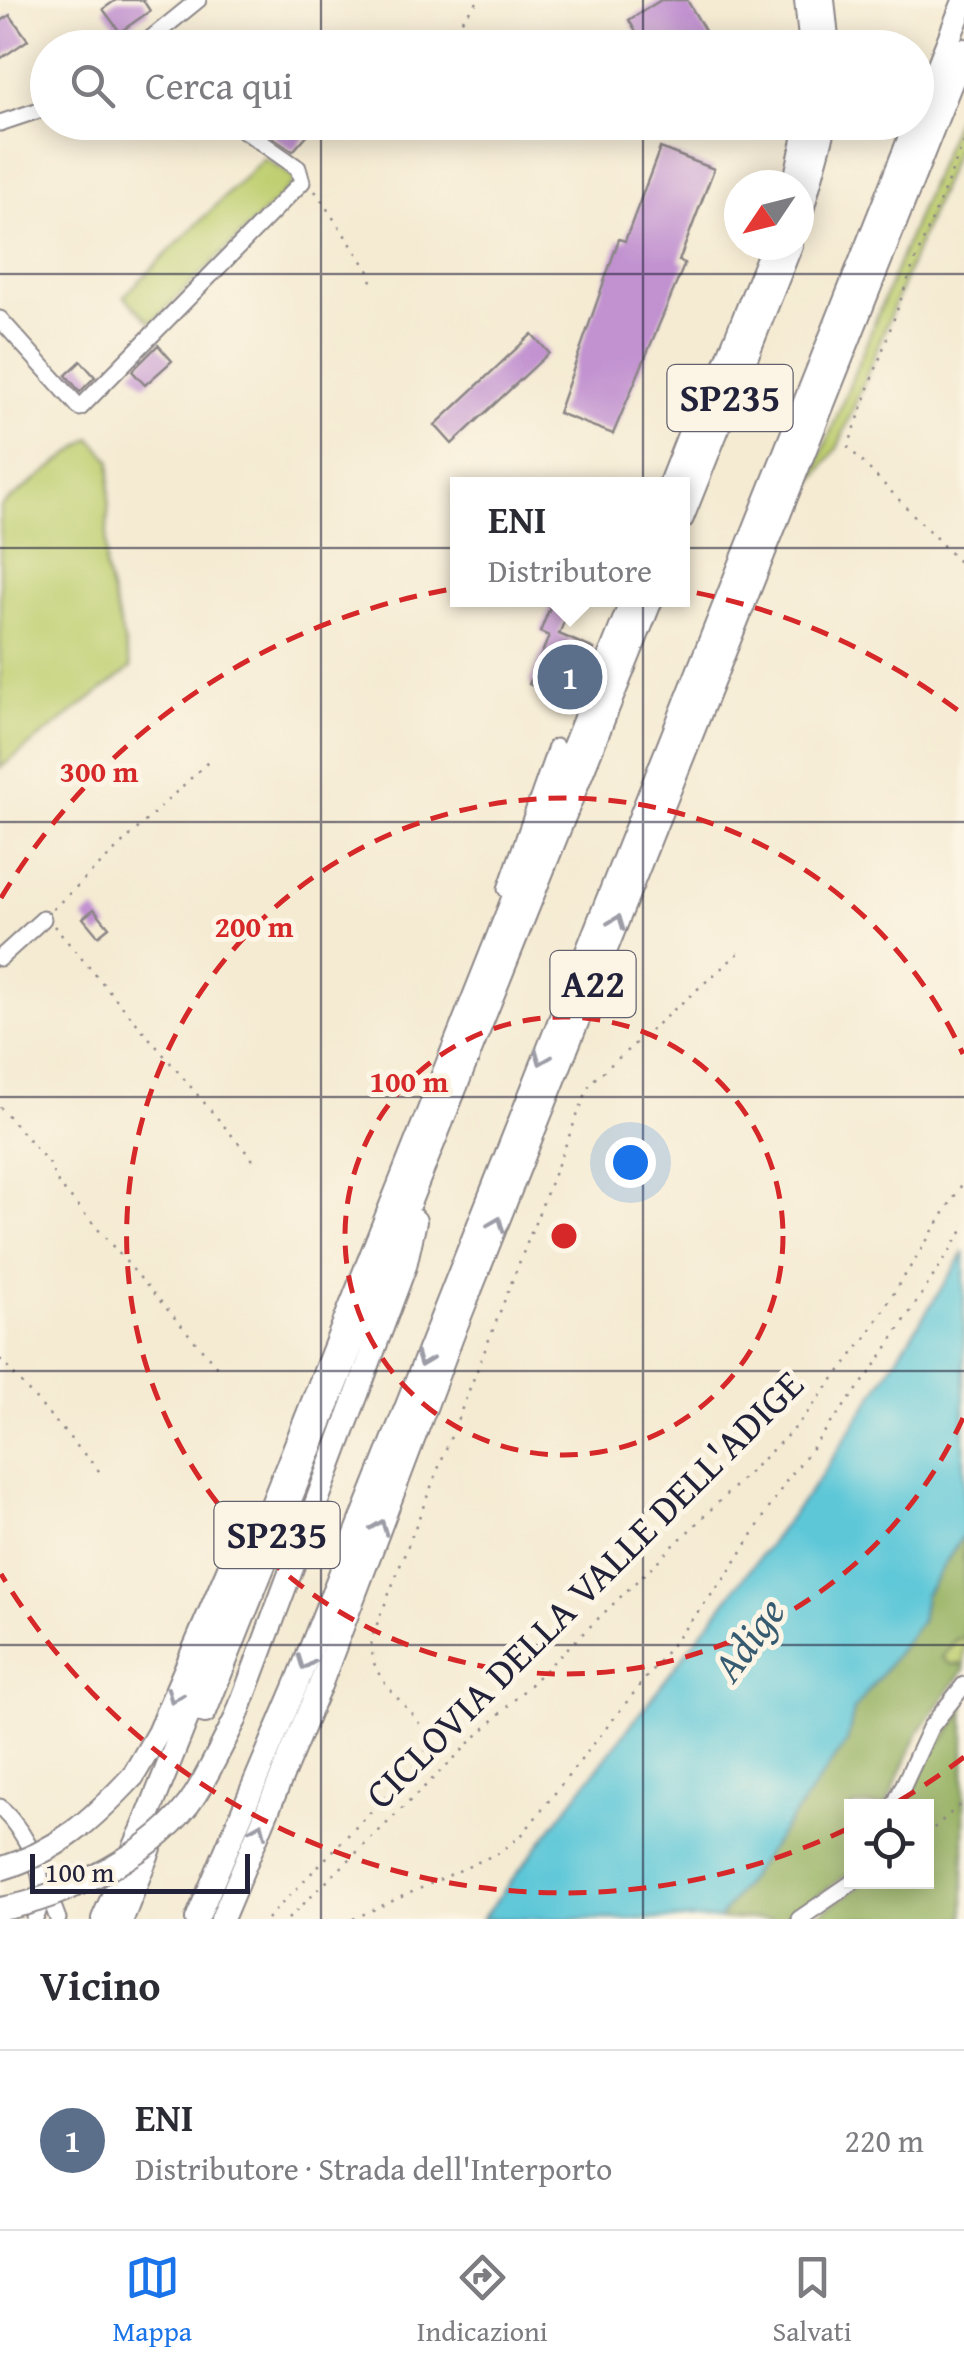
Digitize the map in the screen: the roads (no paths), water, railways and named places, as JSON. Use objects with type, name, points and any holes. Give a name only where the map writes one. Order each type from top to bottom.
[{"type":"highway","points":[[806,0],[809,30]]},
{"type":"highway","points":[[823,0],[826,30]]},
{"type":"highway","name":"A22","points":[[934,77],[964,1]]},
{"type":"highway","name":"A22","points":[[934,125],[964,50]]},
{"type":"highway","points":[[797,170],[804,140]]},
{"type":"highway","points":[[813,170],[821,140]]},
{"type":"highway","name":"A22","points":[[197,1919],[297,1684],[909,140]]},
{"type":"highway","name":"A22","points":[[222,1919],[321,1682],[456,1326],[928,140]]},
{"type":"highway","name":"SP235","points":[[681,477],[767,260]]},
{"type":"highway","name":"SP235","points":[[690,498],[784,260]]},
{"type":"highway","name":"SP235","points":[[103,1919],[144,1826],[629,607]]},
{"type":"highway","name":"SP235","points":[[122,1919],[647,607]]},
{"type":"highway","points":[[0,1910],[71,1890],[141,1847],[193,1798],[235,1720],[405,1266],[432,1150]]},
{"type":"highway","points":[[0,1869],[58,1846],[94,1817],[133,1776],[158,1733],[288,1432],[330,1352]]},
{"type":"street","points":[[161,30],[198,0]]},
{"type":"street","points":[[0,123],[30,112]]},
{"type":"street","points":[[0,319],[80,408],[302,182],[298,168],[258,140]]},
{"type":"street","points":[[669,477],[697,405],[718,382]]},
{"type":"street","points":[[502,928],[506,887],[556,747]]},
{"type":"street","points":[[0,958],[43,919]]},
{"type":"street","points":[[897,1799],[924,1738],[964,1685]]},
{"type":"street","points":[[0,1807],[27,1845],[58,1919]]},
{"type":"street","points":[[35,1919],[44,1883]]},
{"type":"street","points":[[799,1919],[844,1888]]},
{"type":"water","name":"Adige","points":[[964,1253],[964,1534],[925,1595],[921,1621],[854,1710],[847,1742],[719,1919],[482,1919],[822,1475]]},
{"type":"place","name":"ENI","points":[[570,677]]}]
